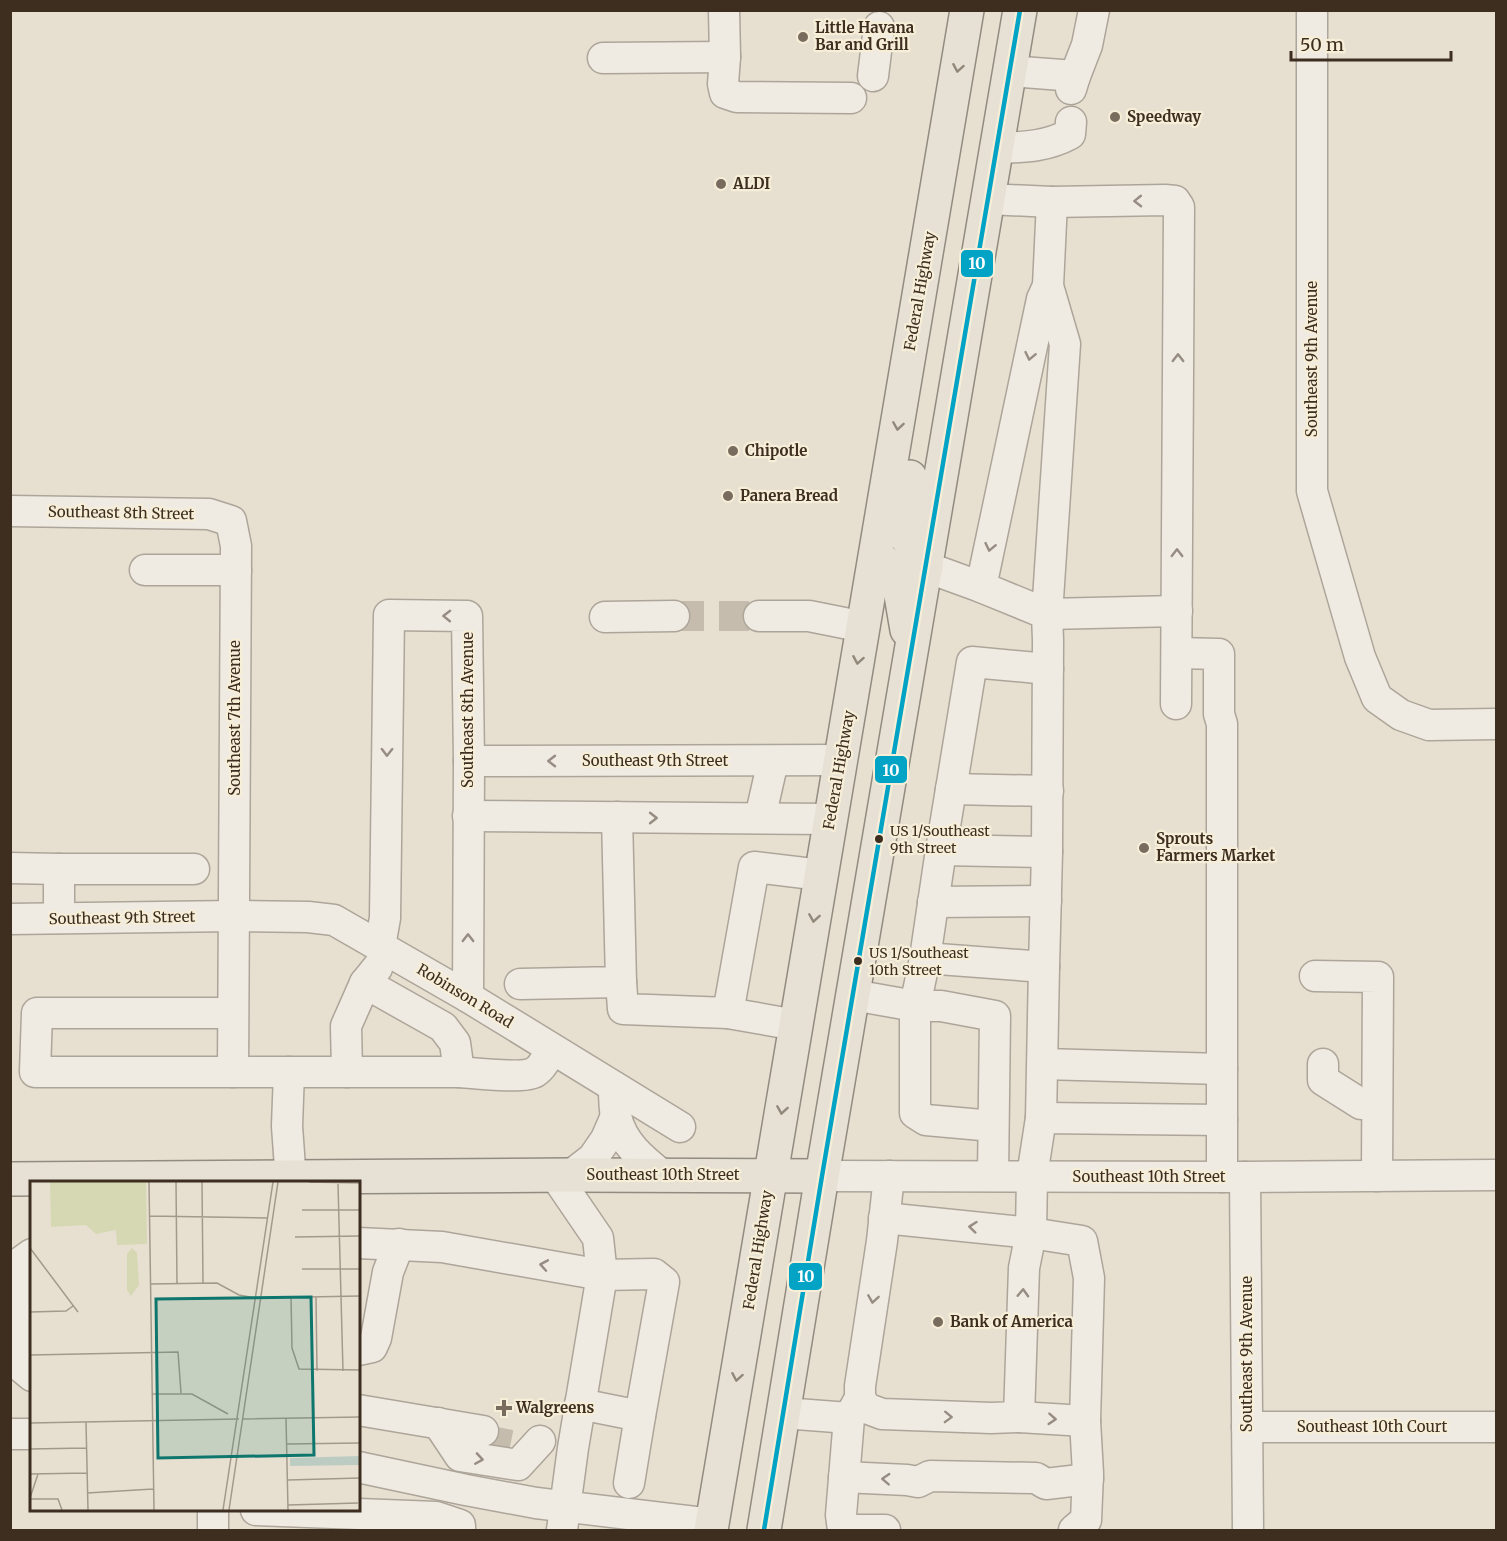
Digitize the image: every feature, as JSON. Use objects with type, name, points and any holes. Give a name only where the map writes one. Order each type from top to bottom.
[{"type":"main road","name":"Federal Highway","points":[[715,1528],[821,875],[968,10]]},
{"type":"main road","points":[[764,1530],[1020,10]]},
{"type":"main road","points":[[914,332],[926,353],[921,416],[904,513],[907,538],[926,567]]},
{"type":"main road","points":[[876,555],[891,568],[900,589],[911,656]]},
{"type":"main road","name":"Southeast 10th Street","points":[[10,1179],[291,1179],[563,1175],[822,1176]]},
{"type":"street","points":[[724,10],[723,84],[725,93],[737,97],[851,98]]},
{"type":"street","points":[[1010,71],[1073,82],[1087,45],[1094,10]]},
{"type":"street","name":"Southeast 9th Avenue","points":[[1312,10],[1312,491],[1360,657],[1377,698],[1401,715],[1429,725],[1497,724]]},
{"type":"street","points":[[873,76],[879,27]]},
{"type":"street","points":[[603,58],[725,57]]},
{"type":"street","points":[[997,148],[1056,142],[1071,134],[1071,122]]},
{"type":"street","points":[[988,199],[1052,202],[1165,200],[1174,201],[1179,207],[1176,704]]},
{"type":"street","points":[[1019,1417],[1024,1268],[1031,1233],[1032,1176],[1041,1118],[1047,852],[1047,614],[1065,344],[1048,286],[1052,202]]},
{"type":"street","points":[[981,587],[1042,299],[1048,286]]},
{"type":"street","name":"Southeast 8th Street","points":[[10,511],[209,514],[231,521]]},
{"type":"street","name":"Southeast 7th Avenue","points":[[231,521],[236,546],[233,1072]]},
{"type":"street","points":[[926,567],[1047,614],[1177,611]]},
{"type":"street","points":[[145,570],[236,570]]},
{"type":"street","name":"Southeast 8th Avenue","points":[[385,949],[389,615],[467,616],[468,996]]},
{"type":"street","points":[[605,617],[674,616]]},
{"type":"street","points":[[759,616],[809,616],[864,627]]},
{"type":"street","name":"Southeast 9th Avenue","points":[[1178,653],[1219,654],[1219,714],[1222,724],[1222,1120],[1234,1177],[1247,1427],[1248,1530]]},
{"type":"street","points":[[993,1126],[926,1120],[915,1113],[915,1006],[925,958],[972,662],[1048,669]]},
{"type":"street","name":"Southeast 9th Street","points":[[468,760],[842,760]]},
{"type":"street","points":[[760,818],[773,760]]},
{"type":"street","points":[[951,789],[1047,790]]},
{"type":"street","points":[[468,816],[831,819]]},
{"type":"street","points":[[617,817],[623,1010],[728,1013],[796,1025]]},
{"type":"street","points":[[941,850],[1047,852]]},
{"type":"street","points":[[728,1013],[754,867],[821,875]]},
{"type":"street","points":[[10,868],[194,869]]},
{"type":"street","points":[[59,869],[59,918]]},
{"type":"street","points":[[933,902],[1046,901]]},
{"type":"street","name":"Southeast 9th Street","points":[[10,919],[234,916]]},
{"type":"street","name":"Robinson Road","points":[[234,916],[308,917],[334,920],[468,996],[551,1049],[615,1102],[680,1127]]},
{"type":"street","points":[[347,1072],[346,1026],[385,949]]},
{"type":"street","points":[[925,958],[1044,967]]},
{"type":"street","points":[[1315,976],[1378,977],[1377,1176]]},
{"type":"street","points":[[520,984],[621,982]]},
{"type":"street","points":[[366,983],[443,1027],[455,1043],[459,1072]]},
{"type":"street","points":[[853,995],[915,1006],[941,1006],[995,1016],[993,1176]]},
{"type":"street","points":[[234,1013],[37,1013],[35,1072],[459,1072],[512,1075],[532,1074],[540,1068],[551,1049]]},
{"type":"street","points":[[1043,1064],[1222,1069]]},
{"type":"street","points":[[1323,1064],[1323,1080],[1361,1104],[1377,1103]]},
{"type":"street","points":[[289,1072],[287,1126],[291,1179]]},
{"type":"street","points":[[564,1519],[573,1448],[602,1275],[598,1238],[563,1175],[593,1158],[606,1139],[615,1102]]},
{"type":"street","points":[[615,1102],[623,1137],[638,1155],[662,1175]]},
{"type":"street","points":[[1041,1118],[1222,1120]]},
{"type":"street","name":"Southeast 10th Street","points":[[822,1176],[1497,1175]]},
{"type":"street","points":[[885,1530],[843,1530],[841,1515],[844,1477],[882,1242],[889,1176]]},
{"type":"street","points":[[884,1218],[1031,1233],[1082,1241],[1089,1278],[1085,1421],[1088,1479],[1086,1520],[1074,1530]]},
{"type":"street","points":[[360,1243],[442,1246],[602,1275],[654,1274],[664,1282],[629,1483]]},
{"type":"street","points":[[388,1272],[397,1285],[376,1338],[388,1272],[399,1244]]},
{"type":"street","points":[[21,1369],[15,1354],[15,1274],[18,1264],[30,1255]]},
{"type":"street","points":[[580,1404],[640,1416]]},
{"type":"street","points":[[783,1413],[866,1408],[882,1414],[1085,1421]]},
{"type":"street","points":[[360,1410],[483,1430]]},
{"type":"street","points":[[438,1423],[460,1456],[518,1465],[523,1438],[573,1448]]},
{"type":"street","name":"Southeast 10th Court","points":[[1247,1427],[1497,1427]]},
{"type":"street","points":[[10,1434],[30,1434]]},
{"type":"street","points":[[360,1467],[536,1503],[564,1519],[715,1528]]},
{"type":"street","points":[[844,1477],[918,1482],[930,1476],[1036,1478],[1046,1484],[1088,1479]]},
{"type":"street","points":[[301,1511],[436,1517],[466,1529],[466,1490]]},
{"type":"street","points":[[213,1511],[213,1530]]},
{"type":"tunnel","points":[[674,616],[759,616]]},
{"type":"tunnel","points":[[481,1439],[516,1446]]},
{"type":"transit line","name":"10","points":[[764,1530],[1020,10]]},
{"type":"place","name":"Little Havana Bar and Grill","points":[[803,37]]},
{"type":"place","name":"Speedway","points":[[1115,117]]},
{"type":"place","name":"ALDI","points":[[721,184]]},
{"type":"place","name":"Chipotle","points":[[733,451]]},
{"type":"place","name":"Panera Bread","points":[[728,496]]},
{"type":"place","name":"US 1/Southeast 9th Street","points":[[879,839]]},
{"type":"place","name":"Sprouts Farmers Market","points":[[1144,848]]},
{"type":"place","name":"US 1/Southeast 10th Street","points":[[858,961]]},
{"type":"place","name":"Bank of America","points":[[938,1322]]},
{"type":"place","name":"Walgreens","points":[[504,1408]]}]
